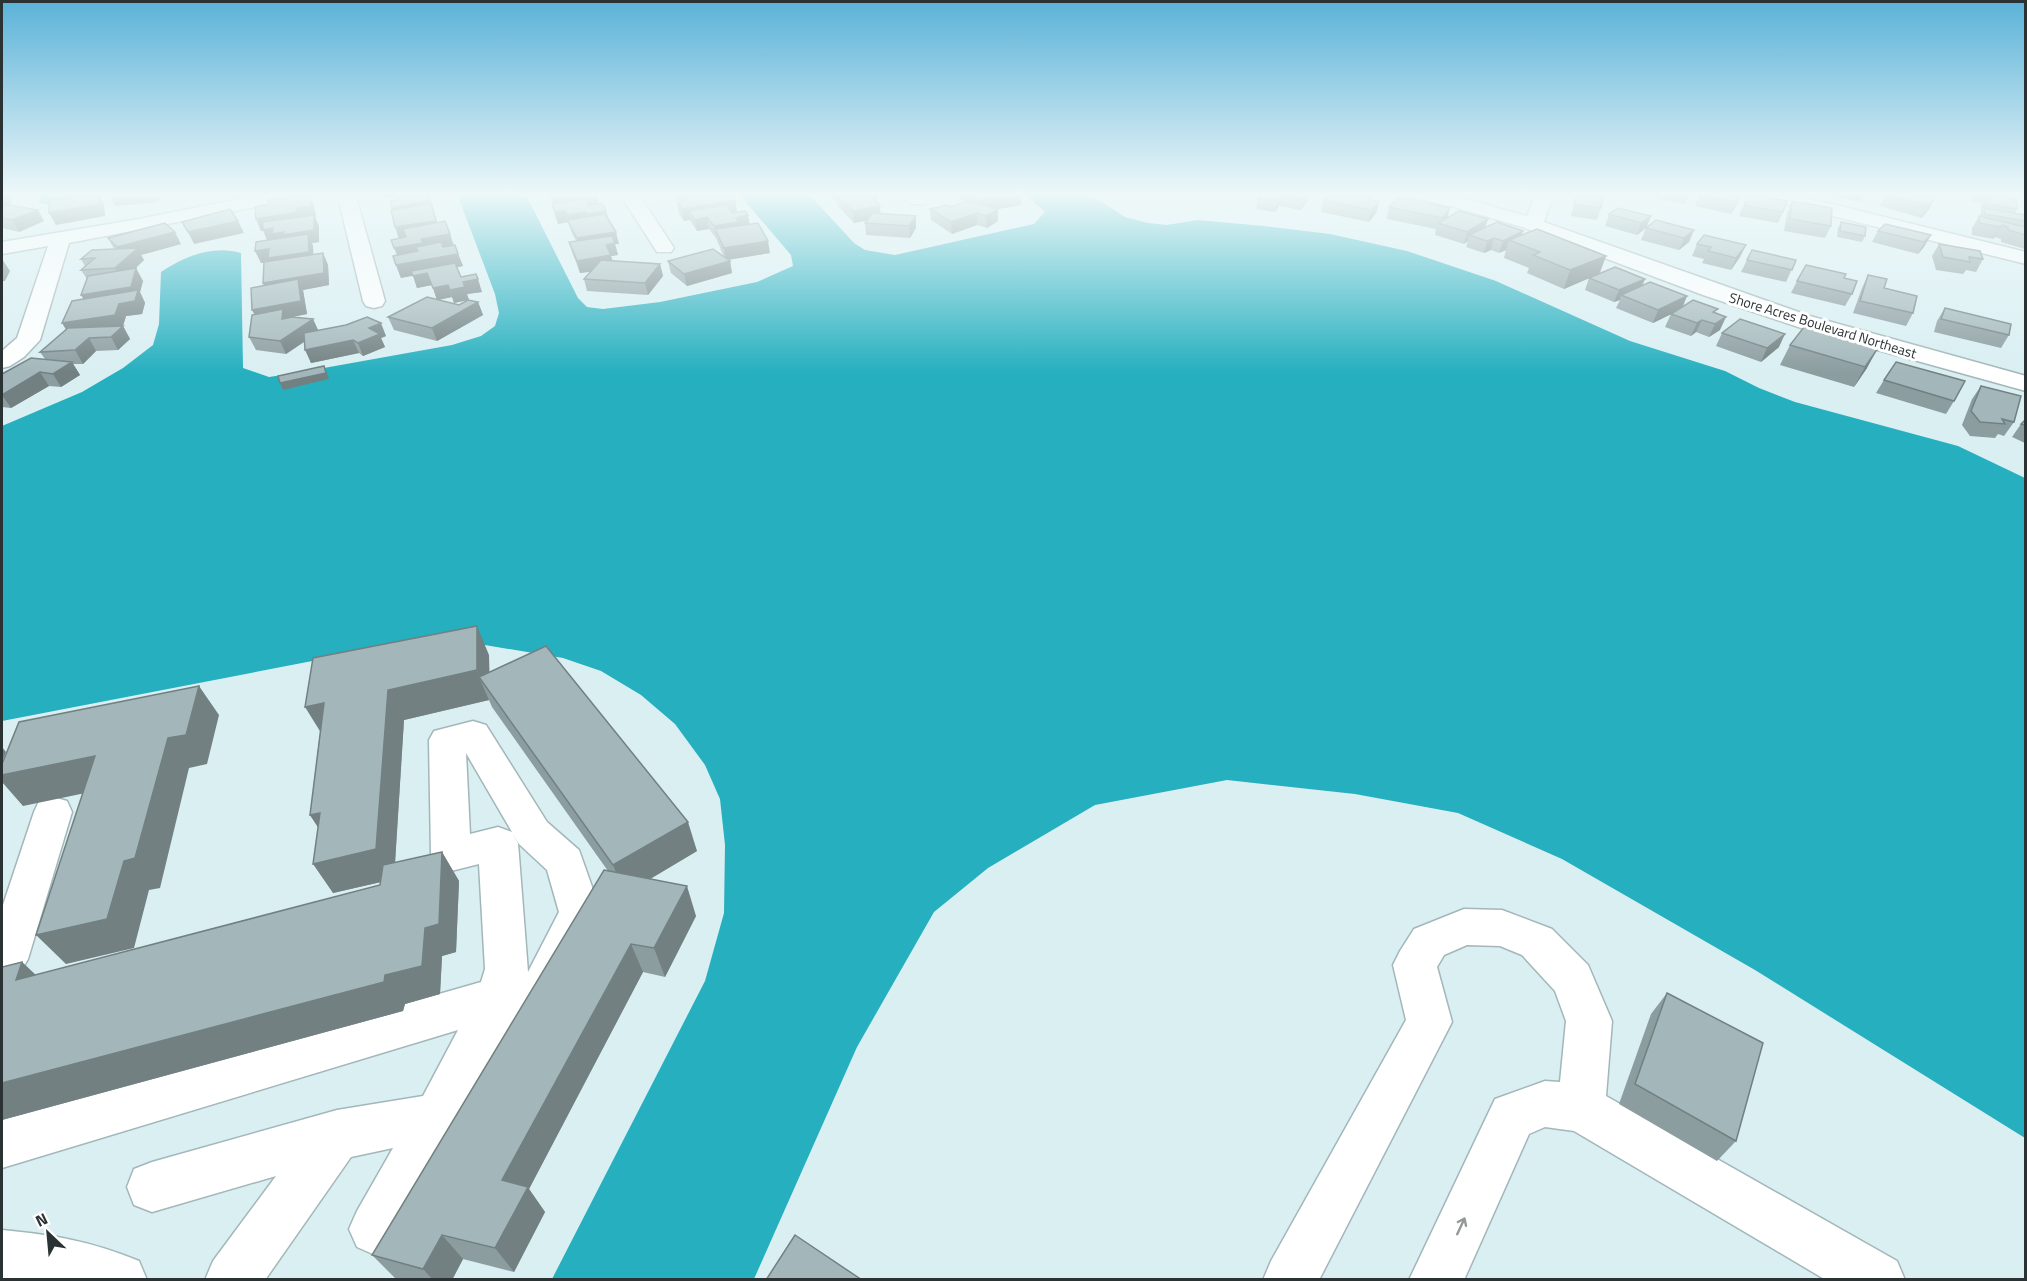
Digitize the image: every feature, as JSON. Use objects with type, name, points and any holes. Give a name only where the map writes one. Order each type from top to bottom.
[{"type":"street","points":[[2,361],[28,340],[56,253]]},
{"type":"street","points":[[361,253],[374,301]]},
{"type":"street","name":"Shore Acres Boulevard Northeast","points":[[1611,253],[1762,307],[1892,348],[2025,384]]},
{"type":"street","points":[[2004,253],[2025,258]]},
{"type":"street","points":[[2,964],[6,959],[53,812]]},
{"type":"street","points":[[516,838],[565,862],[580,912],[419,1238],[375,1228],[437,1118],[498,997],[507,969],[516,838]]},
{"type":"street","points":[[1290,1280],[1429,1022],[1415,965],[1429,942],[1464,927],[1502,928],[1537,942],[1572,979],[1589,1021],[1563,1106]]},
{"type":"street","points":[[2,1144],[498,997]]},
{"type":"street","points":[[1436,1280],[1512,1116],[1563,1106],[1878,1280]]},
{"type":"street","points":[[152,1187],[337,1134],[395,1122],[437,1118]]},
{"type":"street","points":[[232,1280],[337,1134]]},
{"type":"street","points":[[2,1257],[61,1263],[107,1273],[120,1280]]},
{"type":"water","points":[[204,253],[241,253],[243,368],[269,377],[452,345],[481,336],[495,326],[499,313],[495,294],[479,253],[555,253],[578,298],[587,307],[603,309],[660,302],[757,282],[793,266],[789,253],[882,253],[895,255],[905,253],[1412,253],[1496,281],[1630,341],[1725,371],[1795,402],[1958,446],[2025,478],[2025,1138],[1755,970],[1562,859],[1458,813],[1355,794],[1227,780],[1095,805],[988,868],[934,912],[857,1047],[754,1279],[552,1279],[705,981],[724,913],[725,845],[720,799],[705,765],[675,724],[641,695],[601,671],[563,658],[473,643],[364,651],[2,721],[2,426],[82,392],[123,368],[153,345],[159,324],[161,272],[180,261]]},
{"type":"building","points":[[89,253],[133,253],[115,268],[81,270],[95,258],[81,259]]},
{"type":"building","points":[[269,253],[304,253],[268,258]]},
{"type":"building","points":[[323,253],[324,273],[263,283],[264,262]]},
{"type":"building","points":[[409,253],[458,254],[396,265],[393,256]]},
{"type":"building","points":[[574,253],[610,253],[611,255],[577,261]]},
{"type":"building","points":[[699,253],[718,253],[730,261],[684,274],[668,261]]},
{"type":"building","points":[[1538,253],[1598,253],[1606,256],[1570,270],[1533,255]]},
{"type":"building","points":[[1715,253],[1740,253],[1736,258]]},
{"type":"building","points":[[1751,253],[1764,253],[1796,260],[1792,270],[1747,260]]},
{"type":"building","points":[[1942,253],[1981,253],[1983,259],[1969,257],[1970,262],[1943,257]]},
{"type":"building","points":[[601,260],[660,264],[645,283],[584,279]]},
{"type":"building","points":[[455,263],[461,277],[476,274],[478,279],[463,282],[465,287],[450,290],[448,285],[433,288],[427,273],[413,276],[411,271]]},
{"type":"building","points":[[1806,265],[1846,274],[1844,278],[1857,281],[1852,294],[1797,281]]},
{"type":"building","points":[[1615,267],[1645,279],[1619,290],[1589,278]]},
{"type":"building","points":[[136,268],[131,287],[81,295],[88,276]]},
{"type":"building","points":[[1868,275],[1887,279],[1884,288],[1917,296],[1913,313],[1860,301]]},
{"type":"building","points":[[298,279],[301,301],[252,310],[251,288]]},
{"type":"building","points":[[1650,282],[1687,296],[1658,310],[1621,295]]},
{"type":"building","points":[[138,290],[135,301],[119,304],[115,315],[62,323],[72,301]]},
{"type":"building","points":[[427,297],[459,305],[468,300],[478,302],[432,328],[388,317]]},
{"type":"building","points":[[1693,300],[1718,309],[1713,312],[1726,317],[1715,324],[1702,320],[1697,323],[1671,314]]},
{"type":"building","points":[[1945,308],[2011,324],[2009,335],[1941,319]]},
{"type":"building","points":[[283,309],[282,319],[292,317],[313,319],[280,341],[249,337],[252,315]]},
{"type":"building","points":[[367,317],[381,323],[369,328],[380,334],[358,343],[353,340],[305,350],[304,333],[346,325]]},
{"type":"building","points":[[1740,319],[1785,334],[1767,348],[1722,333]]},
{"type":"building","points":[[123,326],[111,337],[89,338],[75,350],[40,352],[68,328]]},
{"type":"building","points":[[1804,327],[1878,348],[1865,367],[1790,345]]},
{"type":"building","points":[[31,358],[72,362],[53,374],[40,372],[2,395],[2,374]]},
{"type":"building","points":[[1896,362],[1965,381],[1954,401],[1884,380]]},
{"type":"building","points":[[324,366],[326,373],[280,383],[278,376]]},
{"type":"building","points":[[1981,386],[2021,396],[2014,422],[2002,419],[2005,424],[1980,422],[1971,411]]},
{"type":"building","points":[[477,626],[477,670],[388,690],[376,849],[313,864],[320,813],[310,815],[324,703],[305,707],[313,658]]},
{"type":"building","points":[[546,646],[688,822],[613,865],[479,677]]},
{"type":"building","points":[[199,686],[186,735],[168,738],[135,858],[124,861],[107,919],[36,935],[95,756],[2,775],[2,764],[19,722]]},
{"type":"building","points":[[442,852],[439,924],[425,928],[422,966],[385,975],[384,982],[2,1083],[2,967],[22,962],[16,980],[380,885],[383,865]]},
{"type":"building","points":[[604,870],[687,886],[654,948],[631,944],[502,1180],[528,1187],[495,1248],[442,1235],[423,1269],[372,1255]]},
{"type":"building","points":[[1667,993],[1763,1043],[1736,1141],[1635,1084]]},
{"type":"building","points":[[795,1235],[862,1280],[766,1280]]}]
